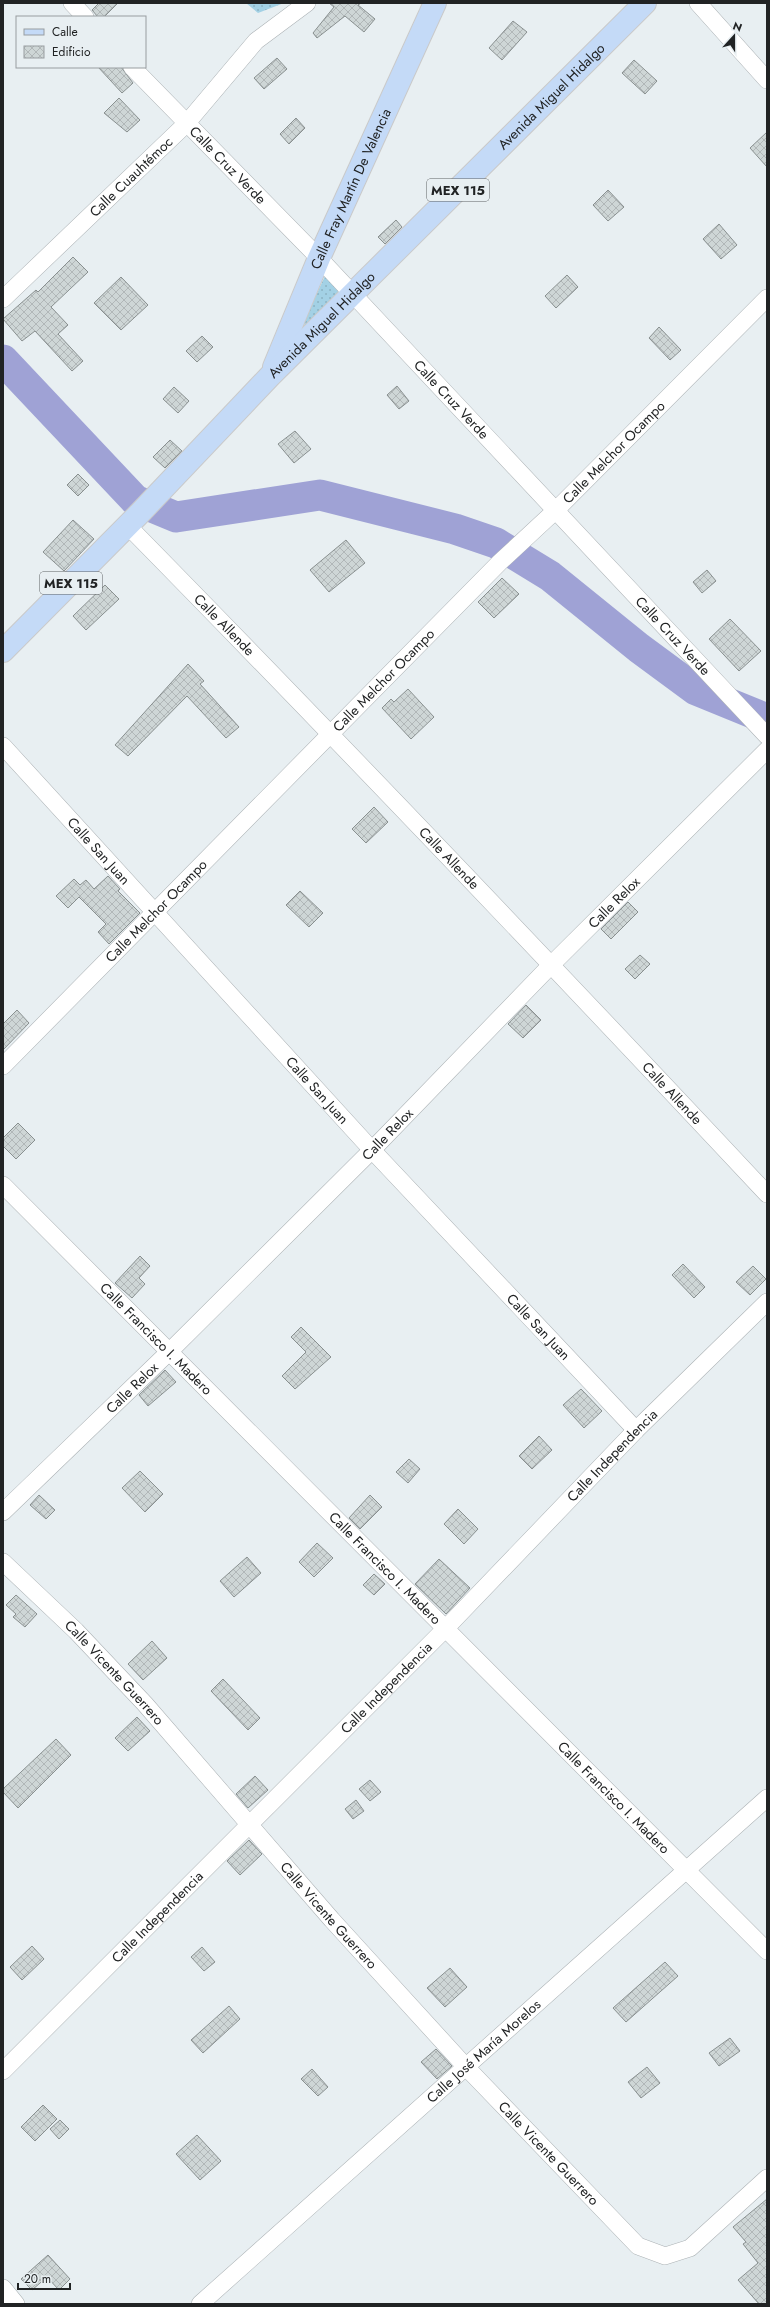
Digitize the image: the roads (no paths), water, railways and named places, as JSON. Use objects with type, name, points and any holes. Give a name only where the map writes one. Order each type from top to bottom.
[{"type":"main road","name":"Calle Fray Martín De Valencia","points":[[270,376],[319,258],[435,3]]},
{"type":"main road","name":"Avenida Miguel Hidalgo","points":[[3,651],[134,520],[270,376],[645,3]]},
{"type":"street","points":[[72,3],[84,16]]},
{"type":"street","name":"Calle Cuauhtémoc","points":[[3,299],[186,124],[256,41],[307,3]]},
{"type":"street","points":[[698,3],[767,80]]},
{"type":"street","name":"Calle Cruz Verde","points":[[133,68],[186,124],[319,258],[723,692],[762,731]]},
{"type":"street","name":"Calle Melchor Ocampo","points":[[3,1066],[156,913],[500,562],[528,534],[555,511],[767,298]]},
{"type":"street","name":"Calle Allende","points":[[134,520],[332,734],[552,964],[767,1194]]},
{"type":"street","name":"Calle San Juan","points":[[3,746],[372,1150],[636,1430]]},
{"type":"street","name":"Calle Relox","points":[[3,1512],[170,1351],[372,1150],[552,964],[767,750]]},
{"type":"street","name":"Calle Francisco I. Madero","points":[[3,1185],[687,1869],[767,1951]]},
{"type":"street","name":"Calle Independencia","points":[[3,2071],[446,1628],[636,1430],[767,1302]]},
{"type":"street","name":"Calle Vicente Guerrero","points":[[3,1562],[76,1631],[146,1704],[251,1823],[332,1920],[466,2067],[638,2246],[665,2256],[690,2248],[767,2178]]},
{"type":"street","name":"Calle José María Morelos","points":[[200,2304],[767,1798]]},
{"type":"street","points":[[3,2288],[16,2304]]},
{"type":"waterway","points":[[3,360],[135,500],[176,517],[320,495],[455,529],[496,543],[550,576],[639,648],[696,690],[767,719]]}]
